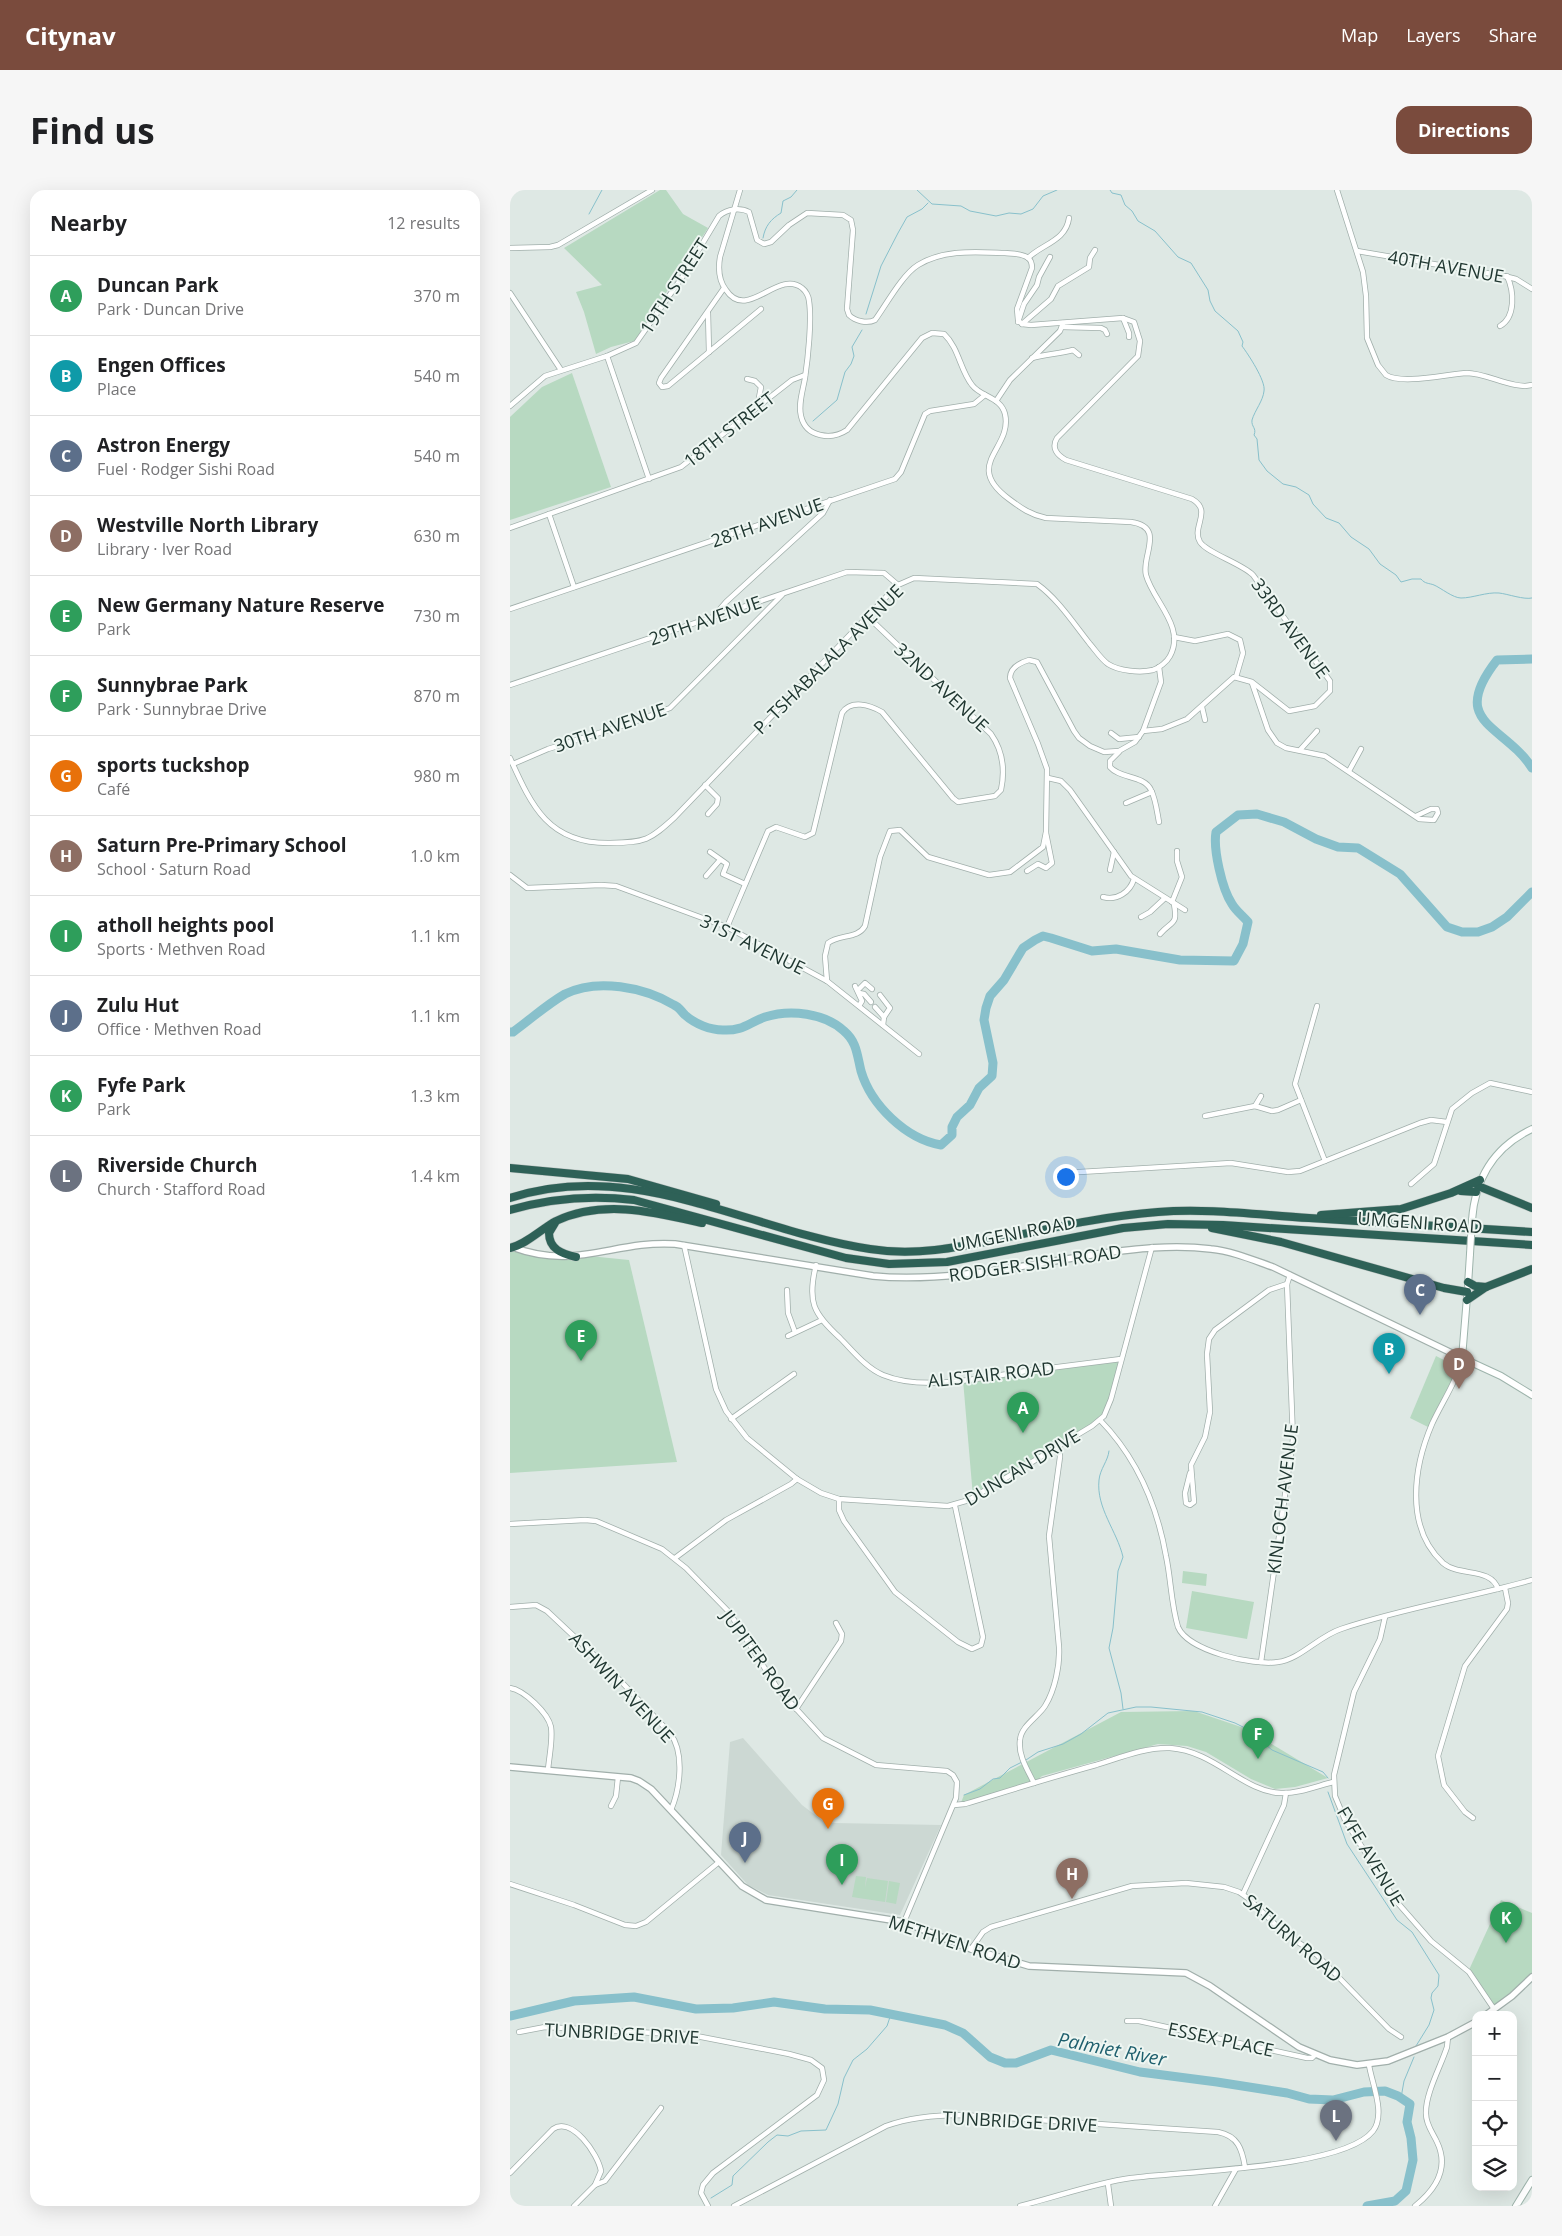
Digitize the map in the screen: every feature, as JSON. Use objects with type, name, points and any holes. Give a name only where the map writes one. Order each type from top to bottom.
[{"type":"highway","points":[[510,1168],[628,1179],[688,1195],[752,1218]]},
{"type":"highway","name":"UMGENI ROAD","points":[[510,1198],[560,1186],[612,1186],[650,1192],[851,1246],[903,1252],[947,1249],[1139,1213],[1190,1211],[1532,1232]]},
{"type":"highway","points":[[1451,1193],[1478,1186]]},
{"type":"highway","points":[[1249,1214],[1364,1213],[1410,1207],[1478,1186],[1532,1208]]},
{"type":"highway","name":"UMGENI ROAD","points":[[510,1210],[541,1202],[569,1198],[622,1199],[647,1203],[860,1261],[915,1264],[955,1260],[1123,1228],[1191,1224],[1532,1245]]},
{"type":"highway","points":[[511,1247],[556,1222],[590,1210],[628,1209],[790,1242]]},
{"type":"highway","points":[[556,1222],[549,1233],[551,1244],[562,1253],[576,1257]]},
{"type":"highway","points":[[1191,1224],[1281,1242],[1467,1296],[1532,1269]]},
{"type":"highway","points":[[1468,1282],[1475,1286],[1486,1287]]},
{"type":"main road","points":[[1462,1358],[1472,1220],[1478,1186],[1488,1166],[1502,1149],[1532,1130]]},
{"type":"main road","name":"RODGER SISHI ROAD","points":[[1462,1358],[1501,1376],[1532,1395]]},
{"type":"main road","points":[[1516,2206],[1530,2190],[1532,2180]]},
{"type":"street","points":[[510,248],[559,245],[652,190]]},
{"type":"street","points":[[740,190],[719,263],[720,277],[724,288],[732,297],[746,300],[755,299],[788,284],[803,289],[810,304],[805,375],[800,407],[801,418],[816,434],[830,437],[840,434],[851,427],[917,343],[932,333],[939,333],[948,338],[972,386],[996,401],[1003,408],[1006,422],[990,462],[990,473],[994,485],[1024,510],[1039,517],[1131,522],[1145,528],[1151,542],[1146,562],[1146,577],[1165,610],[1174,637],[1171,654],[1159,667],[1161,682],[1143,731],[1131,746],[1109,753],[1098,750],[1079,738],[1037,662],[1032,660],[1025,661],[1012,669],[1010,678],[1044,757],[1048,778],[1044,845],[1010,872],[994,876],[933,860],[917,848],[900,830],[890,831],[880,857],[866,926],[860,932],[833,939],[828,943],[824,956],[827,981]]},
{"type":"street","name":"40TH AVENUE","points":[[1336,190],[1357,251],[1365,285],[1366,334],[1378,365],[1386,375],[1394,379],[1402,379],[1474,374],[1522,385],[1532,385]]},
{"type":"street","points":[[734,209],[749,212],[757,240],[764,244],[771,242],[789,224],[807,213],[843,215],[851,220],[853,230],[848,312],[852,318],[868,322],[875,320],[910,272],[923,263],[952,253],[974,251],[1018,254],[1028,258],[1032,268],[1017,309],[1020,323]]},
{"type":"street","name":"19TH STREET","points":[[510,406],[541,379],[560,370],[607,356],[631,346],[640,338],[683,276],[720,216],[724,212],[734,209]]},
{"type":"street","points":[[1028,258],[1063,234],[1069,218]]},
{"type":"street","points":[[1020,323],[1051,299],[1058,286],[1089,267],[1095,250]]},
{"type":"street","name":"40TH AVENUE","points":[[1357,251],[1508,276],[1532,289]]},
{"type":"street","points":[[1020,323],[1024,304],[1037,286],[1039,277],[1050,257]]},
{"type":"street","points":[[1500,326],[1508,319],[1512,304],[1512,290],[1508,276]]},
{"type":"street","points":[[724,288],[660,378],[660,385],[662,387],[668,386],[761,309]]},
{"type":"street","points":[[510,293],[560,370]]},
{"type":"street","points":[[708,311],[710,352]]},
{"type":"street","points":[[996,401],[1010,380],[1063,325],[1123,318],[1129,332],[1129,337]]},
{"type":"street","name":"33RD AVENUE","points":[[1123,318],[1131,320],[1136,327],[1140,341],[1138,356],[1057,438],[1054,444],[1056,451],[1059,456],[1066,460],[1192,499],[1199,503],[1202,511],[1198,536],[1200,541],[1206,547],[1240,565],[1254,575],[1331,685],[1330,691],[1318,704],[1292,711],[1287,710],[1252,682],[1236,677]]},
{"type":"street","points":[[1020,323],[1101,328],[1107,334]]},
{"type":"street","points":[[1031,358],[1073,350],[1079,355]]},
{"type":"street","points":[[607,356],[649,479]]},
{"type":"street","name":"18TH STREET","points":[[510,528],[649,479],[685,464],[792,380],[805,375]]},
{"type":"street","points":[[747,379],[755,381],[761,387],[757,408]]},
{"type":"street","name":"28TH AVENUE","points":[[510,609],[897,477],[903,468],[920,422],[927,412],[974,404],[985,395]]},
{"type":"street","points":[[720,615],[720,609],[726,602],[823,513],[830,500]]},
{"type":"street","points":[[549,514],[574,587]]},
{"type":"street","name":"29TH AVENUE","points":[[510,685],[854,571],[884,573],[898,585]]},
{"type":"street","name":"P. TSHABALALA AVENUE","points":[[510,758],[532,803],[556,830],[571,838],[593,842],[631,842],[652,838],[867,616],[898,585],[910,579],[1037,584],[1050,596],[1107,663],[1117,668],[1128,670],[1153,670],[1159,667]]},
{"type":"street","name":"30TH AVENUE","points":[[513,764],[548,749],[631,723],[670,708],[783,594]]},
{"type":"street","name":"32ND AVENUE","points":[[726,927],[770,829],[779,828],[805,837],[814,834],[842,714],[846,708],[865,705],[882,712],[958,802],[995,796],[1001,790],[1002,760],[998,743],[992,734],[867,616]]},
{"type":"street","points":[[1143,731],[1153,731],[1182,722],[1202,707],[1230,680],[1236,677],[1243,653],[1240,640],[1228,634],[1195,641],[1174,637]]},
{"type":"street","points":[[1252,682],[1271,737],[1281,746],[1325,756],[1421,820],[1430,821],[1436,818],[1438,813],[1432,808],[1416,816]]},
{"type":"street","points":[[1202,707],[1205,720]]},
{"type":"street","points":[[1300,750],[1317,731]]},
{"type":"street","points":[[1111,733],[1119,739],[1139,736]]},
{"type":"street","points":[[1349,771],[1361,749]]},
{"type":"street","points":[[1119,751],[1110,761],[1112,770],[1142,782],[1152,792],[1159,822]]},
{"type":"street","points":[[1048,778],[1061,781],[1070,790],[1134,879],[1186,910]]},
{"type":"street","points":[[705,785],[718,798],[717,804],[708,814]]},
{"type":"street","points":[[1126,804],[1152,792]]},
{"type":"street","points":[[1027,871],[1038,864],[1046,868],[1052,863],[1049,839],[1046,832]]},
{"type":"street","points":[[1160,934],[1176,918],[1173,903],[1182,877],[1177,861],[1177,851]]},
{"type":"street","points":[[710,852],[728,864],[723,874],[745,884]]},
{"type":"street","points":[[1110,870],[1114,852]]},
{"type":"street","points":[[706,876],[720,860]]},
{"type":"street","name":"31ST AVENUE","points":[[510,875],[527,888],[616,886],[726,927],[827,981],[919,1054]]},
{"type":"street","points":[[1103,897],[1108,898],[1125,893],[1131,889],[1134,879]]},
{"type":"street","points":[[1141,917],[1150,912],[1164,898]]},
{"type":"street","points":[[857,990],[865,983],[872,989]]},
{"type":"street","points":[[857,990],[862,1001],[859,1006]]},
{"type":"street","points":[[857,990],[864,994],[870,1002]]},
{"type":"street","points":[[880,995],[890,1008],[884,1017],[883,1026]]},
{"type":"street","points":[[1317,1006],[1295,1081],[1325,1161]]},
{"type":"street","points":[[875,1007],[884,1017]]},
{"type":"street","points":[[1411,1184],[1434,1164],[1450,1113],[1455,1106],[1486,1084],[1495,1083],[1521,1092],[1532,1092]]},
{"type":"street","points":[[1255,1106],[1261,1096]]},
{"type":"street","points":[[1205,1116],[1255,1106],[1274,1111],[1301,1100]]},
{"type":"street","points":[[1062,1173],[1231,1162],[1288,1172],[1300,1171],[1420,1123],[1431,1120],[1447,1122]]},
{"type":"street","name":"RODGER SISHI ROAD","points":[[511,1247],[539,1255],[576,1257],[645,1244],[684,1245],[873,1276],[912,1278],[1152,1247],[1212,1249],[1250,1258],[1290,1275],[1462,1358]]},
{"type":"street","name":"DUNCAN DRIVE","points":[[684,1245],[714,1382],[731,1419],[746,1438],[797,1479],[821,1493],[839,1499],[955,1506],[969,1500],[1100,1420],[1106,1412],[1111,1399],[1120,1359],[1152,1247]]},
{"type":"street","name":"ALISTAIR ROAD","points":[[816,1266],[811,1298],[816,1311],[822,1320],[872,1369],[887,1376],[901,1380],[951,1381],[1120,1359]]},
{"type":"street","name":"KINLOCH AVENUE","points":[[1261,1662],[1293,1439],[1287,1284],[1290,1275]]},
{"type":"street","points":[[1190,1472],[1194,1500],[1190,1505],[1185,1499],[1192,1461],[1203,1442],[1209,1423],[1210,1394],[1207,1350],[1210,1335],[1269,1290],[1287,1284]]},
{"type":"street","points":[[787,1290],[788,1314],[795,1332]]},
{"type":"street","points":[[788,1336],[822,1320]]},
{"type":"street","points":[[1462,1358],[1421,1452],[1417,1474],[1417,1510],[1428,1542],[1443,1562],[1454,1570],[1490,1577],[1495,1581],[1498,1589]]},
{"type":"street","points":[[731,1419],[794,1374]]},
{"type":"street","points":[[1100,1420],[1122,1444],[1131,1458],[1148,1497],[1162,1536],[1175,1615],[1182,1635],[1202,1647],[1243,1660],[1261,1662],[1284,1661],[1334,1631],[1532,1580]]},
{"type":"street","points":[[1034,1783],[1020,1753],[1020,1742],[1022,1732],[1046,1704],[1058,1664],[1059,1647],[1049,1536],[1060,1457],[1059,1446]]},
{"type":"street","points":[[675,1558],[726,1520],[797,1479]]},
{"type":"street","points":[[839,1499],[839,1510],[844,1521],[895,1592],[958,1642],[972,1649],[981,1645],[983,1632],[955,1506]]},
{"type":"street","name":"JUPITER ROAD","points":[[510,1524],[596,1521],[644,1541],[675,1558],[729,1612],[770,1679],[823,1738],[872,1764],[888,1767],[942,1770],[951,1773],[956,1778],[958,1788],[954,1805],[904,1922]]},
{"type":"street","points":[[1473,1818],[1444,1785],[1438,1756],[1465,1666],[1507,1609],[1508,1603],[1504,1588]]},
{"type":"street","name":"ASHWIN AVENUE","points":[[510,1607],[536,1606],[547,1611],[613,1673],[670,1733],[676,1743],[679,1755],[676,1796],[670,1810]]},
{"type":"street","name":"FYFE AVENUE","points":[[1385,1617],[1383,1633],[1354,1692],[1333,1782],[1335,1796],[1345,1820],[1392,1895],[1431,1941],[1469,1972],[1494,2009]]},
{"type":"street","points":[[796,1709],[841,1641],[842,1634],[836,1623]]},
{"type":"street","points":[[510,1688],[523,1692],[549,1721],[551,1732],[548,1770]]},
{"type":"street","points":[[954,1805],[964,1804],[1130,1755],[1166,1748],[1200,1754],[1260,1788],[1286,1793],[1333,1782]]},
{"type":"street","name":"METHVEN ROAD","points":[[510,1767],[635,1779],[644,1783],[742,1886],[766,1900],[904,1922],[971,1949],[1034,1967],[1186,1973],[1203,1981],[1287,2040],[1315,2055],[1342,2063],[1369,2065],[1400,2057],[1448,2038],[1472,2024]]},
{"type":"street","points":[[611,1806],[616,1796],[618,1777]]},
{"type":"street","points":[[1243,1894],[1284,1804],[1286,1793]]},
{"type":"street","points":[[510,1884],[574,1905],[625,1925],[636,1926],[646,1922],[719,1862]]},
{"type":"street","name":"SATURN ROAD","points":[[971,1949],[983,1932],[991,1927],[1132,1886],[1194,1883],[1224,1887],[1243,1894],[1283,1932],[1322,1959],[1389,2029],[1401,2037]]},
{"type":"street","points":[[1491,2011],[1532,1978]]},
{"type":"street","name":"ESSEX PLACE","points":[[1127,2021],[1139,2021],[1306,2058],[1312,2058],[1315,2055]]},
{"type":"street","name":"TUNBRIDGE DRIVE","points":[[519,2032],[553,2028],[691,2035],[789,2054],[811,2060],[820,2066],[824,2071],[824,2080],[817,2095],[708,2177],[703,2185],[702,2193],[708,2206]]},
{"type":"street","points":[[1415,2206],[1432,2190],[1440,2176],[1439,2148],[1427,2124],[1426,2111],[1447,2047],[1448,2038]]},
{"type":"street","points":[[1020,2206],[1134,2178],[1236,2169],[1322,2155],[1344,2148],[1363,2139],[1373,2131],[1377,2121],[1376,2098],[1369,2065]]},
{"type":"street","points":[[595,2185],[605,2181],[661,2108]]},
{"type":"street","name":"TUNBRIDGE DRIVE","points":[[734,2206],[886,2126],[907,2119],[928,2116],[962,2115],[1218,2132],[1231,2137],[1239,2144],[1245,2167]]},
{"type":"street","points":[[510,2173],[553,2129],[559,2126],[566,2126],[575,2131],[599,2162],[601,2175],[595,2185],[574,2206]]},
{"type":"street","points":[[1215,2206],[1236,2169]]},
{"type":"street","points":[[1108,2184],[1111,2206]]},
{"type":"shaded area","points":[[743,1738],[802,1805],[823,1821],[835,1823],[941,1825],[900,1915],[768,1895],[748,1885],[721,1855],[730,1742]]},
{"type":"green space","points":[[660,190],[666,190],[683,214],[708,228],[634,341],[611,347],[596,354],[576,292],[602,285],[564,248]]},
{"type":"green space","points":[[572,373],[611,487],[510,520],[510,417],[542,387]]},
{"type":"green space","points":[[510,1248],[629,1260],[677,1462],[510,1473]]},
{"type":"green space","points":[[1436,1356],[1454,1365],[1453,1381],[1430,1428],[1410,1418]]},
{"type":"green space","points":[[1121,1359],[1109,1407],[1100,1420],[973,1497],[963,1380]]},
{"type":"green space","points":[[1183,1571],[1207,1574],[1206,1586],[1182,1583]]},
{"type":"green space","points":[[1192,1591],[1254,1602],[1247,1639],[1186,1628]]},
{"type":"green space","points":[[1194,1711],[1247,1729],[1328,1778],[1295,1787],[1275,1789],[1251,1779],[1206,1752],[1187,1746],[1158,1744],[1042,1776],[1034,1783],[960,1805],[964,1795],[1121,1712]]},
{"type":"green space","points":[[856,1876],[866,1877],[865,1888],[867,1878],[888,1881],[885,1902],[852,1897]]},
{"type":"green space","points":[[889,1881],[900,1883],[896,1904],[886,1902]]},
{"type":"green space","points":[[1501,1900],[1532,1913],[1532,1977],[1494,2009],[1468,1972]]},
{"type":"waterway","points":[[589,214],[602,190]]},
{"type":"waterway","points":[[763,238],[769,223],[781,213],[783,201],[791,197],[797,190]]},
{"type":"waterway","points":[[917,190],[932,204],[961,206],[970,211],[996,216],[1009,213],[1021,214],[1033,209],[1043,196],[1057,190]]},
{"type":"waterway","points":[[1110,190],[1112,193],[1121,195],[1125,205],[1132,211],[1138,221],[1155,231],[1178,257],[1191,263],[1208,290],[1210,301],[1215,311],[1238,331],[1243,342],[1242,346],[1256,368],[1264,387],[1262,398],[1252,422],[1255,431],[1254,435],[1257,439],[1259,460],[1267,471],[1283,484],[1296,487],[1309,495],[1313,504],[1326,518],[1339,523],[1351,537],[1369,549],[1380,564],[1396,575],[1401,582],[1421,579],[1461,598],[1494,593],[1532,598]]},
{"type":"waterway","points":[[866,314],[881,266],[898,233],[907,217],[922,209],[928,203]]},
{"type":"waterway","points":[[813,421],[837,400],[845,372],[854,356],[852,347],[862,330]]},
{"type":"waterway","points":[[1532,659],[1497,660],[1483,681],[1477,698],[1479,711],[1485,722],[1520,753],[1532,768]]},
{"type":"waterway","points":[[510,1032],[513,1032],[565,994],[591,986],[620,987],[649,993],[676,1006],[698,1024],[718,1030],[741,1028],[765,1017],[785,1013],[807,1014],[827,1020],[848,1035],[856,1049],[866,1084],[881,1108],[892,1119],[915,1136],[941,1145],[952,1135],[952,1127],[957,1117],[970,1105],[979,1088],[992,1076],[993,1063],[984,1020],[986,1008],[990,996],[1004,980],[1023,948],[1035,940],[1043,936],[1092,951],[1116,949],[1180,960],[1234,961],[1243,944],[1248,922],[1234,907],[1228,897],[1217,858],[1215,839],[1216,832],[1238,815],[1257,814],[1284,822],[1316,839],[1338,847],[1358,848],[1400,874],[1447,927],[1462,932],[1478,932],[1492,927],[1507,917],[1532,892]]},
{"type":"waterway","points":[[1109,1451],[1100,1476],[1099,1490],[1104,1510],[1123,1557],[1118,1571],[1113,1628],[1109,1648],[1121,1693],[1123,1709]]},
{"type":"waterway","points":[[1026,1760],[1038,1752],[1063,1744],[1081,1734],[1108,1713],[1136,1707],[1151,1707],[1202,1712],[1235,1723],[1247,1729],[1272,1750],[1323,1772],[1328,1778]]},
{"type":"waterway","points":[[964,1795],[980,1789],[993,1779],[1000,1778],[1010,1768],[1022,1762]]},
{"type":"waterway","points":[[1328,1792],[1347,1844],[1397,1920],[1412,1932],[1439,1975],[1438,1986],[1432,1993],[1431,1998],[1434,2010],[1429,2025],[1416,2046]]},
{"type":"waterway","name":"Palmiet River","points":[[510,2016],[574,2001],[634,1997],[696,2009],[733,2008],[774,2002],[825,2009],[870,2010],[945,2025],[963,2033],[990,2057],[1005,2063],[1016,2063],[1051,2050],[1140,2072],[1287,2093],[1309,2099],[1333,2100],[1364,2092],[1385,2091],[1398,2096],[1410,2104],[1407,2122],[1413,2160],[1406,2191],[1395,2201],[1367,2206]]},
{"type":"waterway","points":[[711,2198],[732,2185],[733,2176],[777,2135],[788,2136],[801,2131],[826,2130],[838,2104],[844,2078],[853,2060],[867,2049],[887,2026],[891,2014]]},
{"type":"waterway","points":[[1401,2098],[1404,2081],[1414,2057]]},
{"type":"place","name":"Astron Energy","points":[[1420,1315]]},
{"type":"place","name":"New Germany Nature Reserve","points":[[581,1361]]},
{"type":"place","name":"Engen Offices","points":[[1389,1374]]},
{"type":"place","name":"Westville North Library","points":[[1459,1389]]},
{"type":"place","name":"Duncan Park","points":[[1023,1433]]},
{"type":"place","name":"Sunnybrae Park","points":[[1258,1759]]},
{"type":"place","name":"sports tuckshop","points":[[828,1829]]},
{"type":"place","name":"Zulu Hut","points":[[745,1863]]},
{"type":"place","name":"atholl heights pool","points":[[842,1885]]},
{"type":"place","name":"Saturn Pre-Primary School","points":[[1072,1899]]},
{"type":"place","name":"Fyfe Park","points":[[1506,1943]]},
{"type":"place","name":"Riverside Church","points":[[1336,2141]]}]
